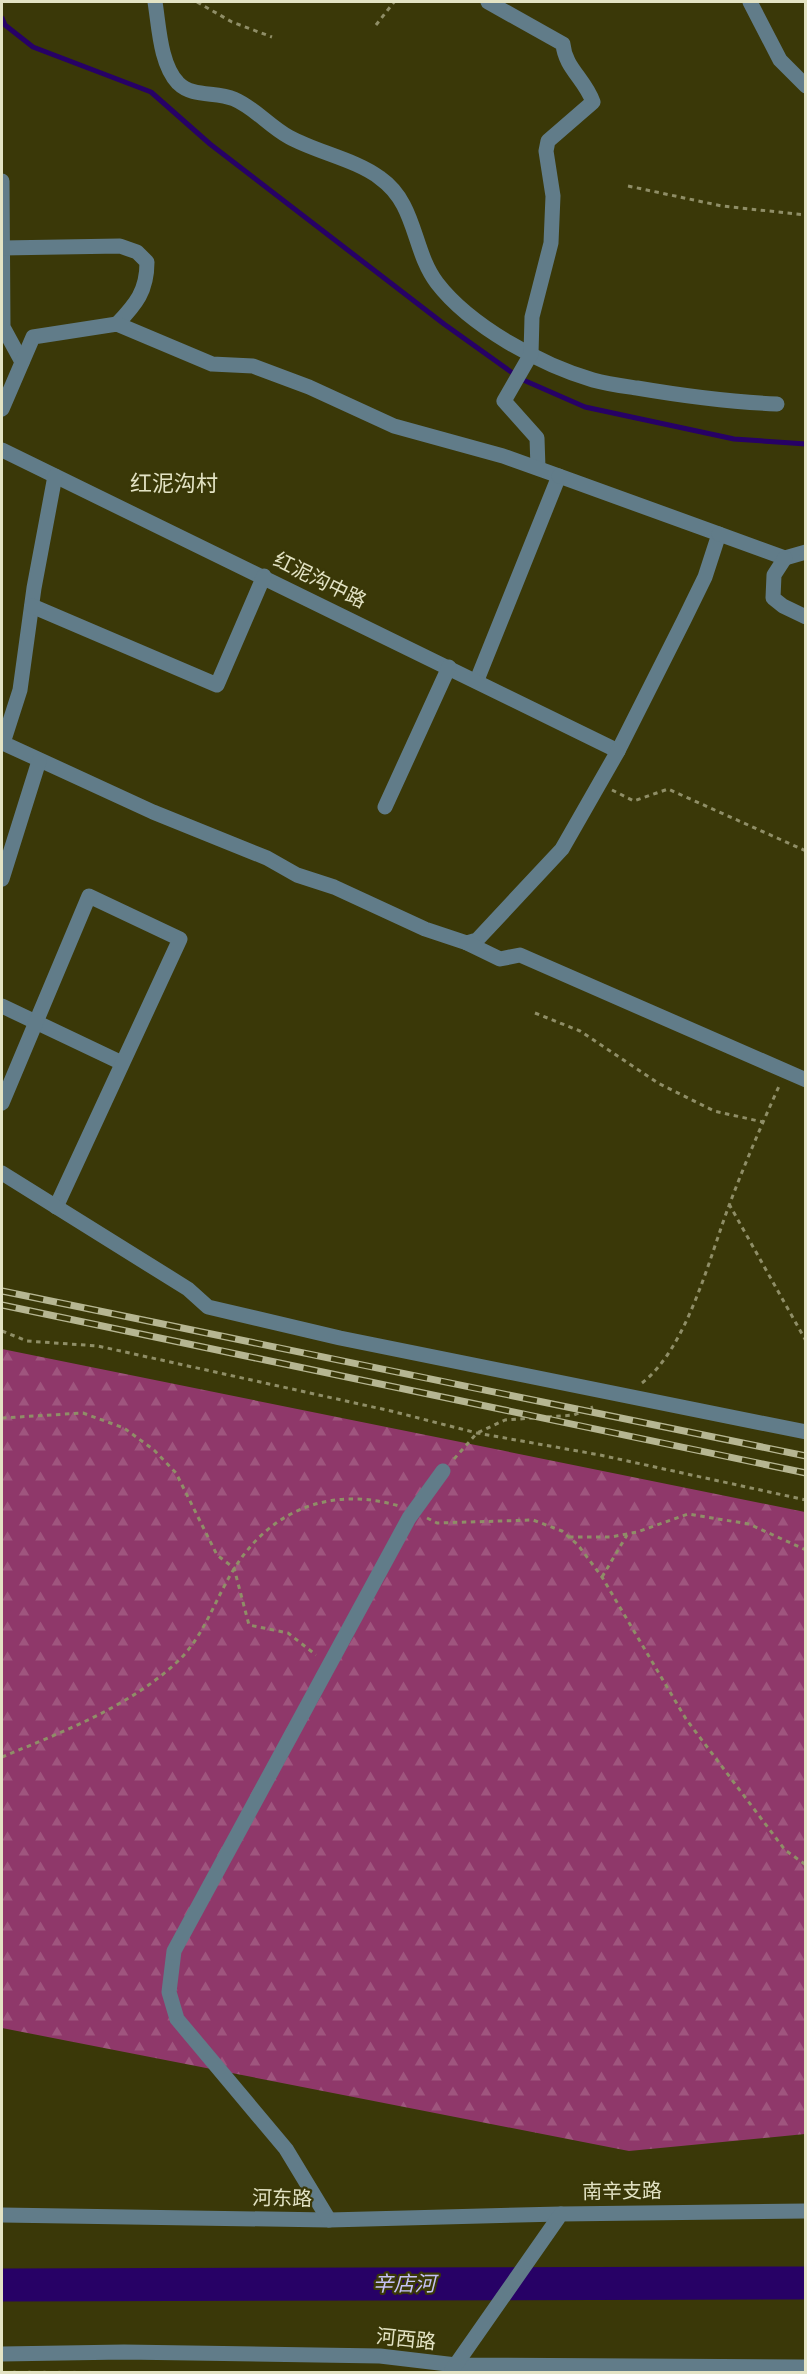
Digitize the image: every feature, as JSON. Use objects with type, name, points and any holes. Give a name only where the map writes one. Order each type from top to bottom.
[{"type":"street","points":[[155,2],[168,67],[177,82],[187,91],[232,98],[259,112],[291,138],[379,177],[400,196],[412,220],[430,273],[447,296],[474,319],[515,347],[528,360],[592,380],[728,402],[777,404]]},
{"type":"street","points":[[488,2],[563,44],[564,59],[588,88],[593,102],[548,141],[546,151],[554,196],[550,243],[532,317],[528,360],[504,401],[537,438],[537,468]]},
{"type":"street","points":[[750,2],[780,60],[806,86]]},
{"type":"street","points":[[2,181],[3,327],[22,362]]},
{"type":"street","points":[[2,248],[120,246],[137,252],[147,262],[147,282],[134,306],[117,324]]},
{"type":"street","points":[[2,409],[33,337],[117,324],[212,364],[253,366],[309,387],[394,426],[537,468],[785,558],[806,552]]},
{"type":"street","name":"红泥沟中路","points":[[2,450],[449,666],[618,751]]},
{"type":"street","points":[[56,476],[32,606],[20,690],[3,743],[39,761],[267,858],[297,875],[334,887],[425,929],[467,943],[500,959],[520,955],[806,1080]]},
{"type":"street","points":[[477,680],[559,476]]},
{"type":"street","points":[[467,943],[477,940],[562,849],[618,751],[705,578],[719,534]]},
{"type":"street","points":[[785,558],[774,575],[773,598],[783,606],[806,617]]},
{"type":"street","points":[[32,606],[217,685],[264,576]]},
{"type":"street","points":[[385,807],[449,666]]},
{"type":"street","points":[[2,879],[39,761]]},
{"type":"street","points":[[2,1103],[89,896],[180,939],[56,1207]]},
{"type":"street","points":[[2,1006],[122,1063]]},
{"type":"street","points":[[2,1173],[188,1289],[208,1307],[340,1338],[806,1432]]},
{"type":"street","points":[[329,2220],[286,2150],[177,2019],[170,1992],[174,1951],[414,1511],[443,1471]]},
{"type":"street","name":"南辛支路","points":[[454,2369],[561,2214],[806,2211]]},
{"type":"street","name":"河东路","points":[[2,2215],[329,2220],[561,2214]]},
{"type":"street","name":"河西路","points":[[2,2354],[124,2352],[380,2356],[454,2369],[806,2367]]},
{"type":"path","points":[[197,2],[232,22],[272,37]]},
{"type":"path","points":[[376,25],[394,2]]},
{"type":"path","points":[[628,186],[722,206],[806,214]]},
{"type":"path","points":[[602,777],[614,793],[634,801],[668,789],[806,851]]},
{"type":"path","points":[[535,1013],[580,1031],[658,1083],[714,1111],[763,1122]]},
{"type":"path","points":[[443,1471],[477,1433],[505,1420],[574,1416],[634,1389],[655,1374],[678,1341],[729,1204],[786,1071]]},
{"type":"path","points":[[729,1204],[806,1341]]},
{"type":"path","points":[[2,1331],[27,1341],[98,1346],[391,1411],[477,1433],[600,1455],[806,1500]]},
{"type":"path","points":[[2,1418],[83,1413],[124,1428],[154,1450],[176,1473],[217,1555],[234,1568],[249,1625],[288,1633],[329,1665]]},
{"type":"path","points":[[2,1757],[123,1702],[177,1662],[198,1637],[234,1568],[258,1535],[300,1508],[339,1499],[379,1500],[414,1511],[437,1523],[533,1520],[562,1531],[602,1577],[686,1719],[785,1850],[806,1865]]},
{"type":"path","points":[[569,1538],[611,1537],[628,1534],[688,1514],[749,1524],[806,1550]]},
{"type":"path","points":[[602,1577],[628,1534]]},
{"type":"shaded area","points":[[2,2370],[210,2372],[2,2372]]},
{"type":"green space","points":[[2,1349],[805,1512],[805,2134],[629,2151],[2,2028]]},
{"type":"waterway","points":[[2,18],[5,25],[33,47],[151,92],[210,144],[444,324],[521,379],[585,407],[734,439],[806,444]]},
{"type":"waterway","name":"辛店河","points":[[2,2285],[806,2283]]},
{"type":"railway","points":[[2,1291],[806,1456]]},
{"type":"railway","points":[[2,1305],[806,1473]]},
{"type":"district","name":"红泥沟村","points":[[174,483]]}]
